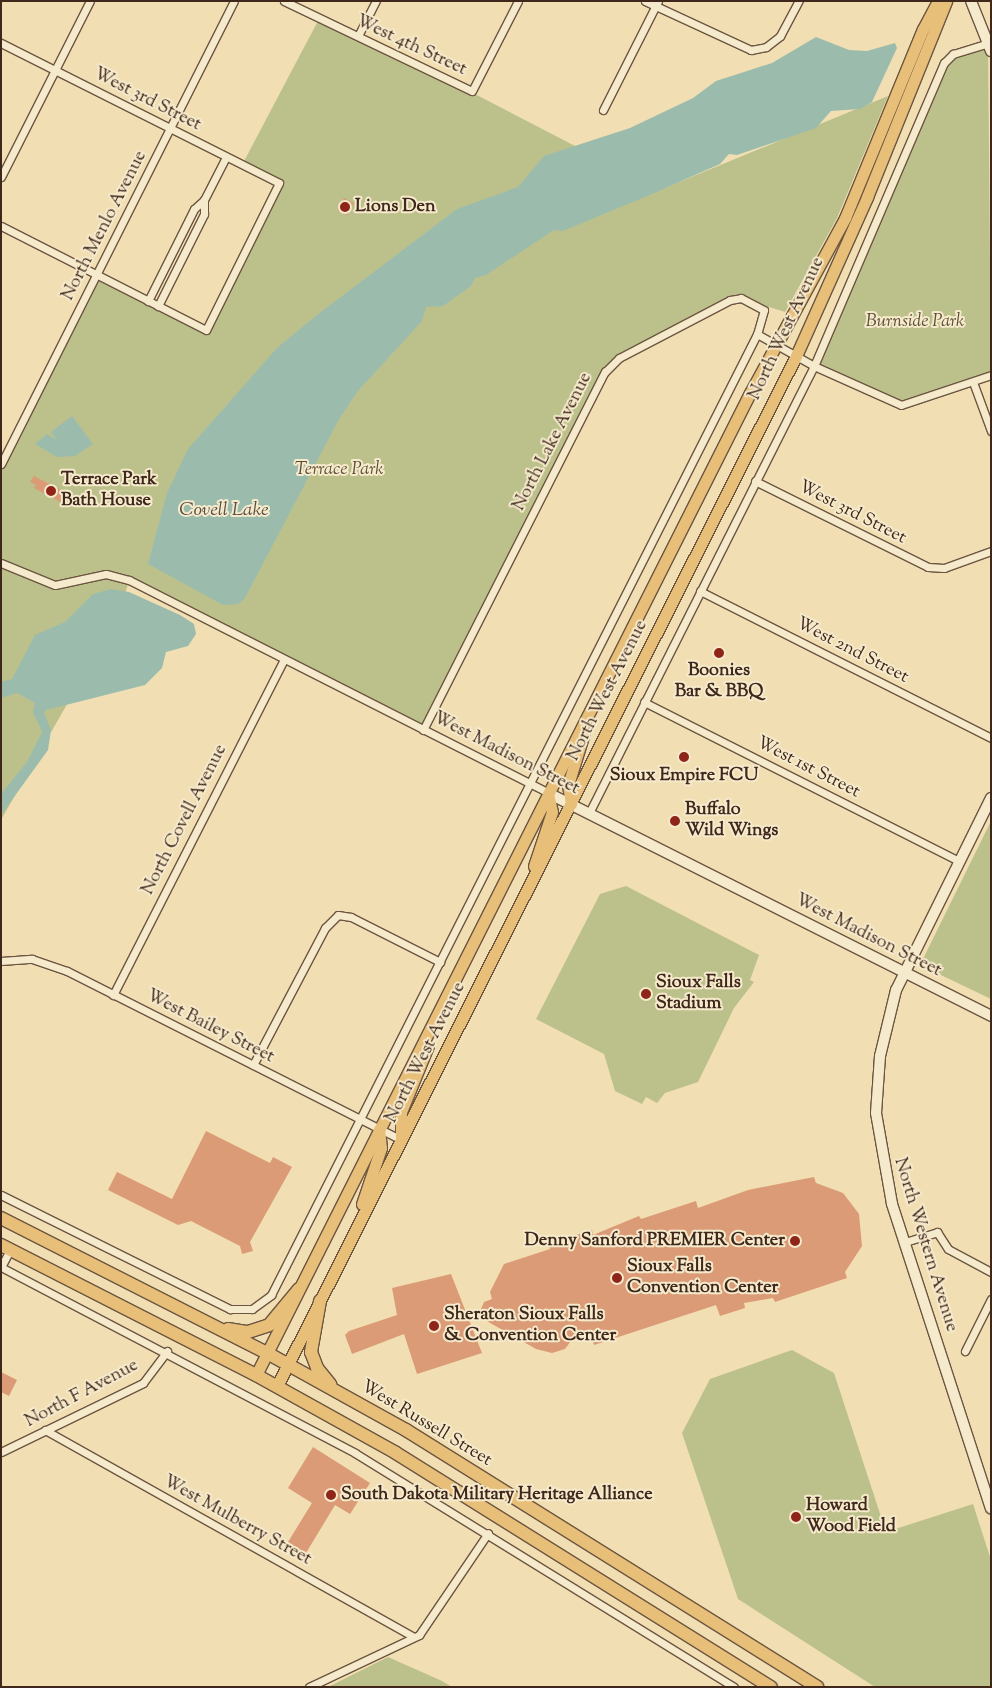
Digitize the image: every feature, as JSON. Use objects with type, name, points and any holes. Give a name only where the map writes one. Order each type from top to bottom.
[{"type":"highway","name":"West Russell Street","points":[[1,1218],[288,1364],[440,1451],[817,1687]]},
{"type":"highway","points":[[6,1247],[277,1386],[438,1478],[771,1687]]},
{"type":"highway","points":[[182,1310],[227,1329],[248,1332],[275,1321],[299,1289]]},
{"type":"highway","points":[[320,1301],[311,1352],[322,1375],[346,1397]]},
{"type":"main road","name":"North West Avenue","points":[[256,1375],[548,793],[776,345],[845,218],[923,29],[938,1]]},
{"type":"main road","name":"North West Avenue","points":[[277,1386],[796,356],[874,181],[946,1]]},
{"type":"main road","points":[[571,804],[568,785],[586,719]]},
{"type":"main road","points":[[531,883],[552,812],[548,793]]},
{"type":"main road","points":[[401,1140],[400,1112],[439,1011]]},
{"type":"main road","points":[[358,1222],[381,1148],[379,1129]]},
{"type":"street","points":[[1,177],[90,1]]},
{"type":"street","name":"North Menlo Avenue","points":[[1,464],[234,1]]},
{"type":"street","name":"West 4th Street","points":[[284,1],[340,30],[359,34],[472,91],[518,1]]},
{"type":"street","points":[[359,34],[376,1]]},
{"type":"street","points":[[645,1],[657,4],[737,47],[751,50],[766,47],[783,33],[799,1]]},
{"type":"street","points":[[971,1],[989,47]]},
{"type":"street","points":[[603,110],[657,4]]},
{"type":"street","name":"West 3rd Street","points":[[1,43],[279,183],[206,330],[158,306]]},
{"type":"street","name":"North West Avenue","points":[[589,813],[814,366],[944,63],[953,54],[989,47]]},
{"type":"street","points":[[148,301],[194,210],[204,200],[226,157]]},
{"type":"street","points":[[1,226],[158,306],[204,214],[204,200]]},
{"type":"street","name":"North Lake Avenue","points":[[423,730],[608,367],[730,300],[744,298],[764,310],[757,334]]},
{"type":"street","points":[[757,334],[814,366],[901,405],[991,375]]},
{"type":"street","name":"North West Avenue","points":[[1,1195],[220,1306],[236,1311],[252,1309],[266,1300],[276,1287],[757,334]]},
{"type":"street","points":[[973,382],[991,432]]},
{"type":"street","name":"West 3rd Street","points":[[755,481],[937,569],[991,551]]},
{"type":"street","name":"West Madison Street","points":[[1,563],[55,585],[96,575],[117,575],[991,1016]]},
{"type":"street","name":"West 2nd Street","points":[[700,591],[991,738]]},
{"type":"street","name":"North Covell Avenue","points":[[114,994],[284,660]]},
{"type":"street","name":"West 1st Street","points":[[644,702],[959,861]]},
{"type":"street","name":"North Western Avenue","points":[[991,798],[903,972],[883,1039],[876,1113],[885,1178],[904,1242],[987,1482],[991,1508]]},
{"type":"street","points":[[253,1065],[332,918],[351,917],[440,962]]},
{"type":"street","name":"West Bailey Street","points":[[1,961],[23,958],[49,963],[114,994],[401,1140]]},
{"type":"street","points":[[904,1242],[937,1232],[948,1249],[991,1272]]},
{"type":"street","points":[[6,1247],[1,1267],[167,1351],[355,1453],[488,1533],[734,1687]]},
{"type":"street","points":[[965,1351],[991,1299]]},
{"type":"street","name":"North F Avenue","points":[[1,1452],[143,1382],[167,1351]]},
{"type":"street","name":"West Mulberry Street","points":[[44,1430],[414,1637]]},
{"type":"street","points":[[309,1687],[414,1637],[424,1630],[488,1533]]},
{"type":"green space","name":"Terrace Park","points":[[319,19],[359,34],[660,190],[888,96],[837,218],[785,312],[741,298],[730,300],[608,367],[423,730],[129,581],[119,613],[1,820],[1,464],[97,275],[205,330],[279,183],[242,165]]},
{"type":"green space","name":"Burnside Park","points":[[988,43],[991,375],[901,405],[814,366],[949,57]]},
{"type":"green space","points":[[991,821],[991,999],[920,965]]},
{"type":"green space","name":"Sioux Falls Stadium","points":[[626,886],[759,955],[750,980],[754,982],[734,1008],[698,1082],[665,1093],[657,1103],[646,1097],[642,1104],[615,1091],[604,1054],[536,1019],[600,894]]},
{"type":"green space","name":"Howard Wood Field","points":[[792,1350],[834,1373],[886,1532],[973,1504],[991,1560],[991,1687],[875,1687],[738,1599],[682,1433],[710,1379]]},
{"type":"green space","points":[[388,1657],[442,1681],[452,1687],[328,1687]]},
{"type":"water","name":"Covell Lake","points":[[816,37],[849,50],[867,51],[895,43],[897,48],[872,102],[860,109],[831,111],[816,128],[737,155],[729,154],[720,164],[652,194],[563,231],[554,230],[486,275],[475,278],[471,286],[443,306],[426,307],[422,321],[357,392],[338,421],[245,598],[238,604],[223,605],[148,564],[167,493],[188,449],[277,348],[317,315],[457,209],[518,187],[544,156],[630,128],[693,98],[716,81],[772,63]]},
{"type":"water","points":[[72,416],[93,444],[75,456],[57,457],[35,444],[47,434],[57,440],[51,432]]},
{"type":"water","points":[[111,589],[129,592],[180,615],[194,624],[196,634],[188,646],[166,652],[162,668],[145,685],[46,710],[44,713],[51,730],[48,750],[1,815],[1,794],[27,762],[42,732],[33,712],[35,703],[17,693],[1,698],[1,682],[12,679],[35,635],[65,622],[93,594]]},
{"type":"building","name":"Lions Den","points":[[344,198],[354,203],[347,215],[338,210]]},
{"type":"building","name":"Terrace Park Bath House","points":[[34,476],[69,494],[64,504],[34,488],[36,485],[30,482]]},
{"type":"building","points":[[206,1131],[270,1163],[273,1157],[292,1167],[250,1242],[253,1251],[242,1254],[240,1246],[191,1221],[178,1225],[108,1190],[117,1172],[172,1199]]},
{"type":"building","name":"Sioux Falls Convention Center","points":[[814,1177],[816,1183],[843,1193],[859,1214],[862,1246],[845,1272],[847,1278],[775,1302],[773,1298],[744,1303],[745,1308],[720,1316],[716,1305],[594,1345],[591,1336],[579,1330],[565,1349],[552,1353],[536,1349],[478,1316],[484,1302],[492,1299],[490,1292],[504,1264],[550,1249],[549,1246],[567,1238],[592,1230],[593,1235],[639,1216],[641,1219],[696,1201],[698,1208],[748,1190]]},
{"type":"building","name":"Sheraton Sioux Falls & Convention Center","points":[[451,1274],[482,1353],[417,1374],[404,1334],[352,1354],[345,1335],[349,1331],[397,1315],[392,1288]]},
{"type":"building","points":[[1,1372],[17,1380],[9,1396],[1,1392]]},
{"type":"building","name":"South Dakota Military Heritage Alliance","points":[[313,1447],[370,1483],[350,1514],[335,1505],[306,1553],[288,1542],[312,1503],[288,1488]]},
{"type":"place","name":"Lions Den","points":[[345,207]]},
{"type":"place","name":"Terrace Park Bath House","points":[[51,491]]},
{"type":"place","name":"Boonies Bar & BBQ","points":[[719,653]]},
{"type":"place","name":"Sioux Empire FCU","points":[[684,757]]},
{"type":"place","name":"Buffalo Wild Wings","points":[[675,821]]},
{"type":"place","name":"Sioux Falls Stadium","points":[[646,994]]},
{"type":"place","name":"Denny Sanford PREMIER Center","points":[[795,1241]]},
{"type":"place","name":"Sioux Falls Convention Center","points":[[617,1278]]},
{"type":"place","name":"Sheraton Sioux Falls & Convention Center","points":[[434,1326]]},
{"type":"place","name":"South Dakota Military Heritage Alliance","points":[[331,1495]]},
{"type":"place","name":"Howard Wood Field","points":[[796,1517]]}]
